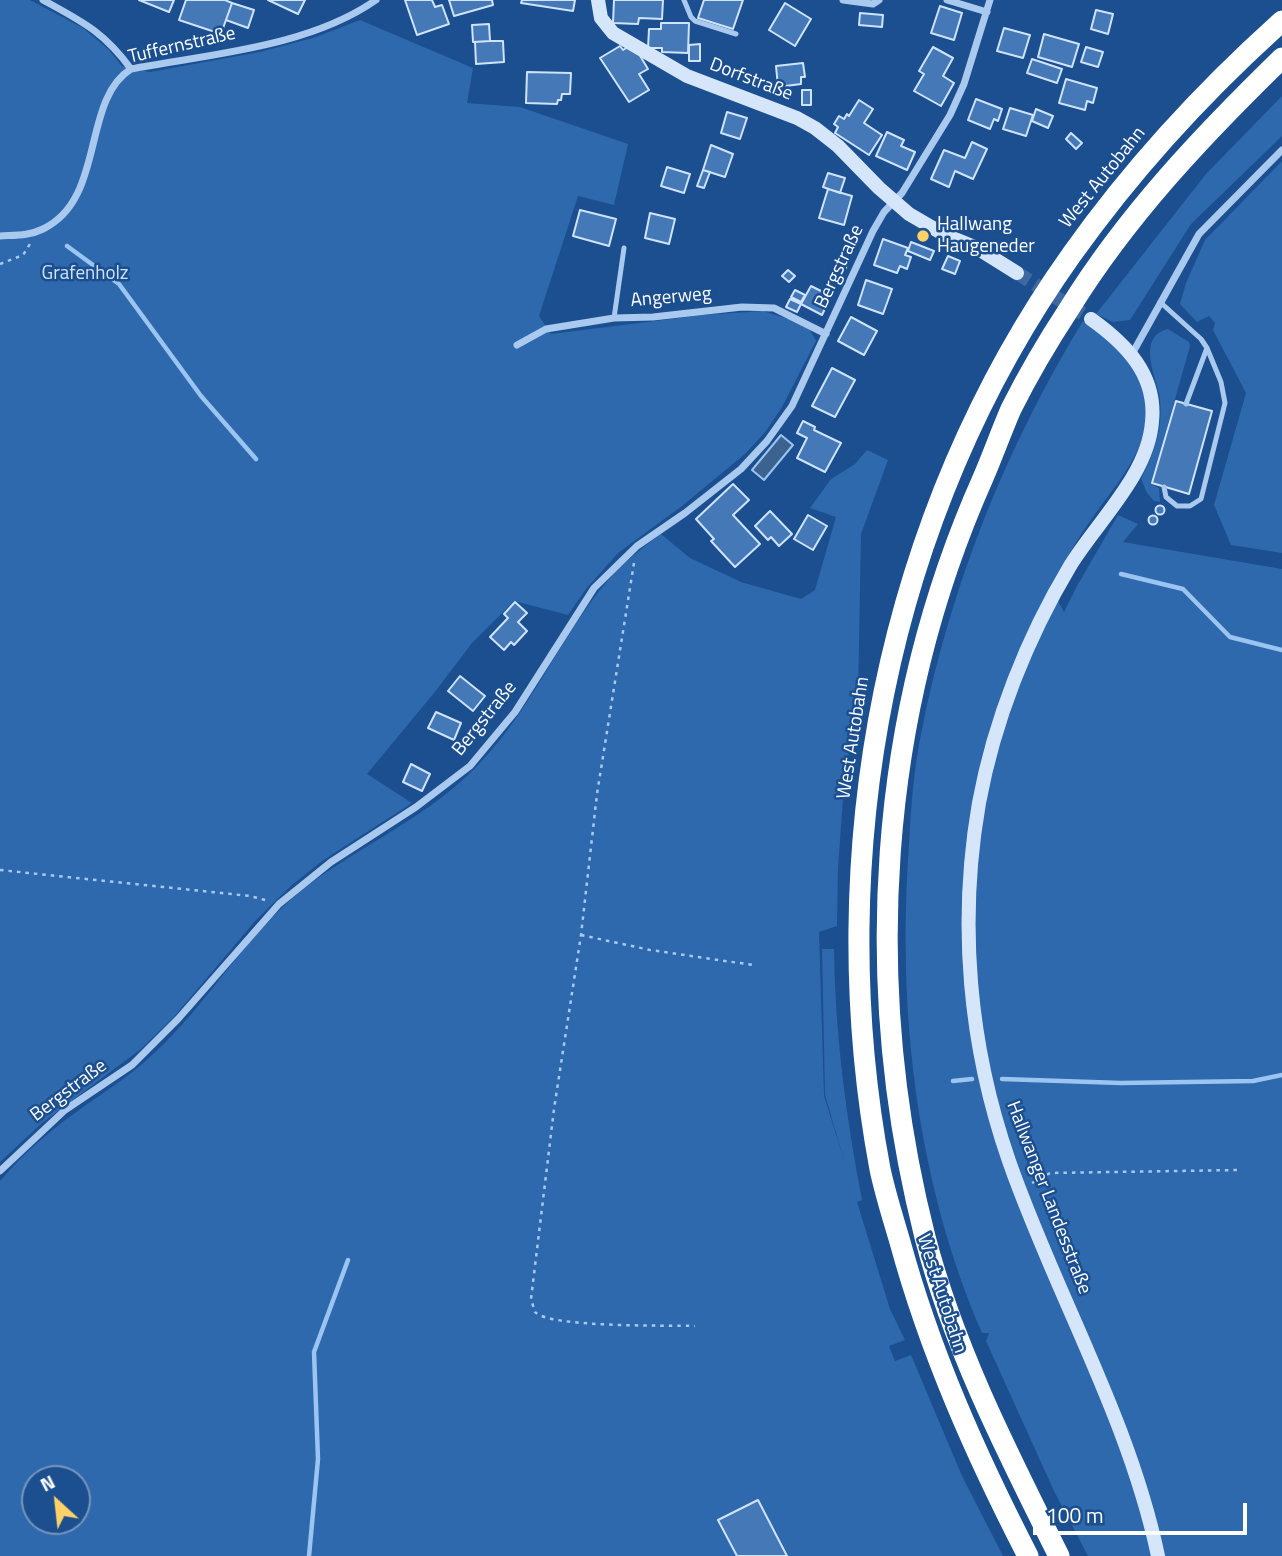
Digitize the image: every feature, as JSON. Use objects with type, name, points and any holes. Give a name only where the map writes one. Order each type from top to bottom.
[{"type":"highway","name":"West Autobahn","points":[[1028,1556],[966,1430],[938,1360],[912,1287],[881,1171],[866,1058],[860,985],[860,869],[869,782],[886,680],[905,605],[958,459],[1002,368],[1071,256],[1132,175],[1216,83],[1282,21]]},
{"type":"highway","name":"West Autobahn","points":[[1059,1556],[976,1383],[926,1240],[908,1161],[897,1090],[887,976],[888,861],[897,781],[918,675],[939,590],[966,512],[1012,409],[1069,308],[1134,218],[1184,158],[1282,58]]},
{"type":"street","points":[[43,0],[92,27],[117,50],[131,69]]},
{"type":"street","name":"Tuffernstraße","points":[[0,236],[28,234],[42,229],[54,222],[72,202],[84,180],[105,101],[114,84],[131,69],[261,45],[313,32],[356,14],[376,0]]},
{"type":"street","name":"Dorfstraße","points":[[598,0],[601,18],[613,33],[687,76],[797,118],[815,128],[859,165],[893,201],[928,227],[977,248],[1017,273]]},
{"type":"street","points":[[843,0],[873,4],[879,0]]},
{"type":"street","points":[[947,0],[987,12]]},
{"type":"street","name":"Bergstraße","points":[[0,1171],[65,1110],[132,1065],[178,1019],[279,904],[331,862],[416,807],[470,766],[515,712],[594,588],[637,546],[741,469],[767,441],[792,406],[873,231],[884,212],[902,193],[950,115],[964,84],[990,0]]},
{"type":"street","points":[[1132,354],[1199,234],[1282,150]]},
{"type":"street","name":"Angerweg","points":[[517,345],[546,329],[614,318],[653,317],[742,307],[774,308],[826,334]]},
{"type":"street","name":"Hallwanger Landesstraße","points":[[1091,318],[1132,354],[1145,374],[1150,391],[1153,422],[1142,460],[1072,564],[1046,608],[1008,698],[992,747],[979,803],[971,860],[968,910],[972,991],[988,1094],[1020,1190],[1137,1478],[1158,1556]]},
{"type":"lane","points":[[684,0],[695,21],[736,34]]},
{"type":"lane","points":[[614,318],[624,248]]},
{"type":"lane","points":[[1160,302],[1207,348],[1222,382],[1225,403],[1201,499],[1190,506],[1177,506],[1166,497],[1164,486]]},
{"type":"lane","points":[[1186,404],[1207,348]]},
{"type":"path","points":[[0,264],[23,255],[31,247],[28,234]]},
{"type":"path","points":[[637,546],[597,794],[581,935],[554,1110],[531,1299],[532,1306],[540,1317],[545,1319],[598,1324],[695,1326]]},
{"type":"path","points":[[0,870],[250,896],[279,904]]},
{"type":"path","points":[[581,935],[650,950],[753,965]]},
{"type":"path","points":[[1020,1190],[1050,1173],[1238,1170]]},
{"type":"green space","name":"Grafenholz","points":[[0,0],[30,0],[83,28],[108,49],[122,66],[150,72],[260,52],[316,37],[360,20],[473,68],[467,103],[520,107],[628,144],[614,205],[578,196],[539,316],[551,334],[703,315],[763,311],[798,322],[810,330],[816,341],[782,407],[766,431],[745,454],[682,506],[618,553],[586,589],[568,615],[514,601],[472,643],[367,774],[412,803],[322,861],[292,885],[256,920],[173,1018],[141,1049],[42,1123],[0,1162]]},
{"type":"green space","points":[[1282,96],[1282,136],[1191,224],[1130,320],[1113,322],[1096,314],[1206,174]]},
{"type":"green space","points":[[1282,161],[1282,553],[1231,545],[1214,505],[1246,393],[1213,330],[1215,323],[1209,316],[1197,322],[1180,304],[1205,240]]},
{"type":"green space","points":[[1083,321],[1112,344],[1131,365],[1144,394],[1146,414],[1144,433],[1128,468],[1050,586],[1064,612],[1118,515],[1138,524],[1123,542],[1282,569],[1282,1556],[1088,1556],[1054,1491],[986,1341],[989,1333],[982,1333],[959,1275],[941,1215],[916,1094],[909,1032],[906,907],[912,801],[922,729],[949,622],[984,518],[1029,418]]},
{"type":"green space","points":[[1168,329],[1189,342],[1190,346],[1151,484],[1159,488],[1160,502],[1154,501],[1147,493],[1141,479],[1155,444],[1160,418],[1160,398],[1151,365],[1151,347],[1153,339]]},
{"type":"green space","points":[[867,450],[888,460],[861,534],[858,699],[844,785],[837,926],[819,932],[824,1096],[845,1163],[825,1095],[822,949],[834,949],[842,1075],[862,1200],[857,1202],[890,1309],[905,1340],[889,1346],[895,1361],[911,1355],[962,1476],[1003,1556],[0,1556],[0,1181],[45,1136],[133,1072],[171,1037],[261,930],[301,891],[343,861],[431,806],[470,773],[509,728],[574,627],[609,579],[661,534],[690,558],[741,582],[801,599],[815,590],[836,517],[810,508],[831,479],[855,464]]},
{"type":"shaded area","points":[[781,435],[793,445],[764,480],[752,470]]},
{"type":"building","points":[[139,0],[174,0],[169,12]]},
{"type":"building","points":[[186,0],[225,0],[232,3],[221,34],[179,20]]},
{"type":"building","points":[[268,0],[305,0],[298,14]]},
{"type":"building","points":[[405,0],[432,0],[435,7],[442,5],[449,24],[417,35]]},
{"type":"building","points":[[449,0],[492,0],[493,5],[454,16]]},
{"type":"building","points":[[522,0],[575,0],[573,11],[521,3]]},
{"type":"building","points":[[614,0],[663,0],[662,19],[639,18],[638,24],[613,23]]},
{"type":"building","points":[[704,0],[743,0],[733,29],[698,18]]},
{"type":"building","points":[[232,3],[254,10],[248,28],[226,20]]},
{"type":"building","points":[[785,3],[811,19],[795,46],[769,30]]},
{"type":"building","points":[[940,6],[962,13],[954,40],[931,33]]},
{"type":"building","points":[[1096,10],[1113,14],[1108,34],[1091,29]]},
{"type":"building","points":[[860,13],[883,15],[882,27],[859,25]]},
{"type":"building","points":[[661,23],[689,23],[688,53],[662,52],[662,48],[648,48],[649,29],[661,29]]},
{"type":"building","points":[[489,24],[490,41],[473,42],[472,25]]},
{"type":"building","points":[[1004,28],[1030,35],[1023,58],[997,51]]},
{"type":"building","points":[[1044,34],[1079,44],[1072,67],[1038,57]]},
{"type":"building","points":[[503,41],[504,62],[476,64],[475,42]]},
{"type":"building","points":[[633,44],[648,69],[639,74],[649,90],[629,102],[600,58],[620,46],[623,50]]},
{"type":"building","points":[[700,44],[700,61],[689,61],[689,45]]},
{"type":"building","points":[[933,47],[953,58],[943,76],[954,83],[941,106],[914,91],[924,74],[919,71]]},
{"type":"building","points":[[1086,47],[1103,52],[1098,67],[1081,62]]},
{"type":"building","points":[[1032,59],[1062,69],[1057,83],[1027,73]]},
{"type":"building","points":[[803,63],[805,77],[801,77],[801,84],[778,87],[776,66]]},
{"type":"building","points":[[527,72],[571,73],[570,94],[562,94],[557,104],[526,103]]},
{"type":"building","points":[[1066,79],[1097,88],[1093,103],[1087,101],[1085,110],[1059,103]]},
{"type":"building","points":[[802,90],[811,90],[811,105],[802,105]]},
{"type":"building","points":[[976,99],[1002,109],[998,121],[994,119],[990,129],[968,120]]},
{"type":"building","points":[[859,100],[873,109],[864,123],[882,135],[869,155],[835,133],[838,127],[834,124],[839,116],[844,119],[847,114],[849,116]]},
{"type":"building","points":[[1010,108],[1033,115],[1026,136],[1003,129]]},
{"type":"building","points":[[1036,109],[1053,116],[1048,128],[1032,121]]},
{"type":"building","points":[[727,112],[747,118],[740,139],[721,133]]},
{"type":"building","points":[[887,132],[904,140],[901,146],[915,152],[907,170],[876,156]]},
{"type":"building","points":[[1071,133],[1082,143],[1076,149],[1066,139]]},
{"type":"building","points":[[972,142],[987,149],[973,179],[955,171],[949,187],[931,179],[944,150],[965,158]]},
{"type":"building","points":[[711,145],[733,154],[725,177],[703,170]]},
{"type":"building","points":[[667,167],[690,174],[684,193],[661,186]]},
{"type":"building","points":[[703,170],[710,172],[704,188],[697,186]]},
{"type":"building","points":[[828,173],[845,178],[840,193],[823,187]]},
{"type":"building","points":[[828,189],[852,196],[844,225],[819,218]]},
{"type":"building","points":[[580,210],[616,219],[609,246],[573,236]]},
{"type":"building","points":[[650,213],[675,219],[669,244],[645,238]]},
{"type":"building","points":[[883,239],[908,248],[905,255],[911,257],[907,269],[900,266],[897,273],[874,265]]},
{"type":"building","points":[[911,242],[934,251],[930,260],[908,251]]},
{"type":"building","points":[[948,256],[960,261],[955,274],[942,269]]},
{"type":"building","points":[[840,259],[848,263],[842,276],[834,272]]},
{"type":"building","points":[[788,270],[795,276],[789,282],[782,276]]},
{"type":"building","points":[[866,280],[892,289],[883,314],[858,305]]},
{"type":"building","points":[[811,286],[831,296],[822,315],[801,304]]},
{"type":"building","points":[[795,290],[805,295],[801,302],[791,297]]},
{"type":"building","points":[[790,299],[801,304],[797,312],[786,307]]},
{"type":"building","points":[[851,317],[877,331],[864,355],[838,341]]},
{"type":"building","points":[[832,368],[855,380],[835,417],[812,406]]},
{"type":"building","points":[[1176,401],[1212,411],[1189,494],[1152,483]]},
{"type":"building","points":[[803,421],[815,427],[814,430],[841,443],[825,472],[797,458],[807,438],[797,433]]},
{"type":"building","points":[[733,484],[749,500],[733,515],[760,544],[735,567],[711,541],[714,539],[696,519]]},
{"type":"building","points":[[1160,506],[1164,510],[1160,514],[1156,510]]},
{"type":"building","points":[[770,511],[792,534],[779,546],[771,537],[768,540],[755,526]]},
{"type":"building","points":[[808,515],[827,526],[813,550],[794,539]]},
{"type":"building","points":[[1153,516],[1157,520],[1153,524],[1149,520]]},
{"type":"building","points":[[515,602],[527,613],[518,622],[527,631],[514,645],[511,642],[504,650],[490,637],[508,618],[504,614]]},
{"type":"building","points":[[460,676],[485,696],[473,711],[448,691]]},
{"type":"building","points":[[436,712],[461,723],[454,740],[428,728]]},
{"type":"building","points":[[411,764],[430,774],[422,791],[403,782]]},
{"type":"building","points":[[758,1500],[787,1556],[737,1556],[718,1520]]},
{"type":"waterway","points":[[67,246],[119,284],[201,396],[256,459]]},
{"type":"waterway","points":[[1121,574],[1183,589],[1230,637],[1282,650]]},
{"type":"waterway","points":[[1002,1079],[1121,1083],[1253,1081],[1282,1075]]},
{"type":"waterway","points":[[953,1081],[972,1079]]},
{"type":"waterway","points":[[309,1556],[318,1459],[314,1352],[348,1260]]},
{"type":"tunnel","points":[[1017,273],[1091,319]]},
{"type":"place","name":"Hallwang Haugeneder","points":[[923,236]]}]
